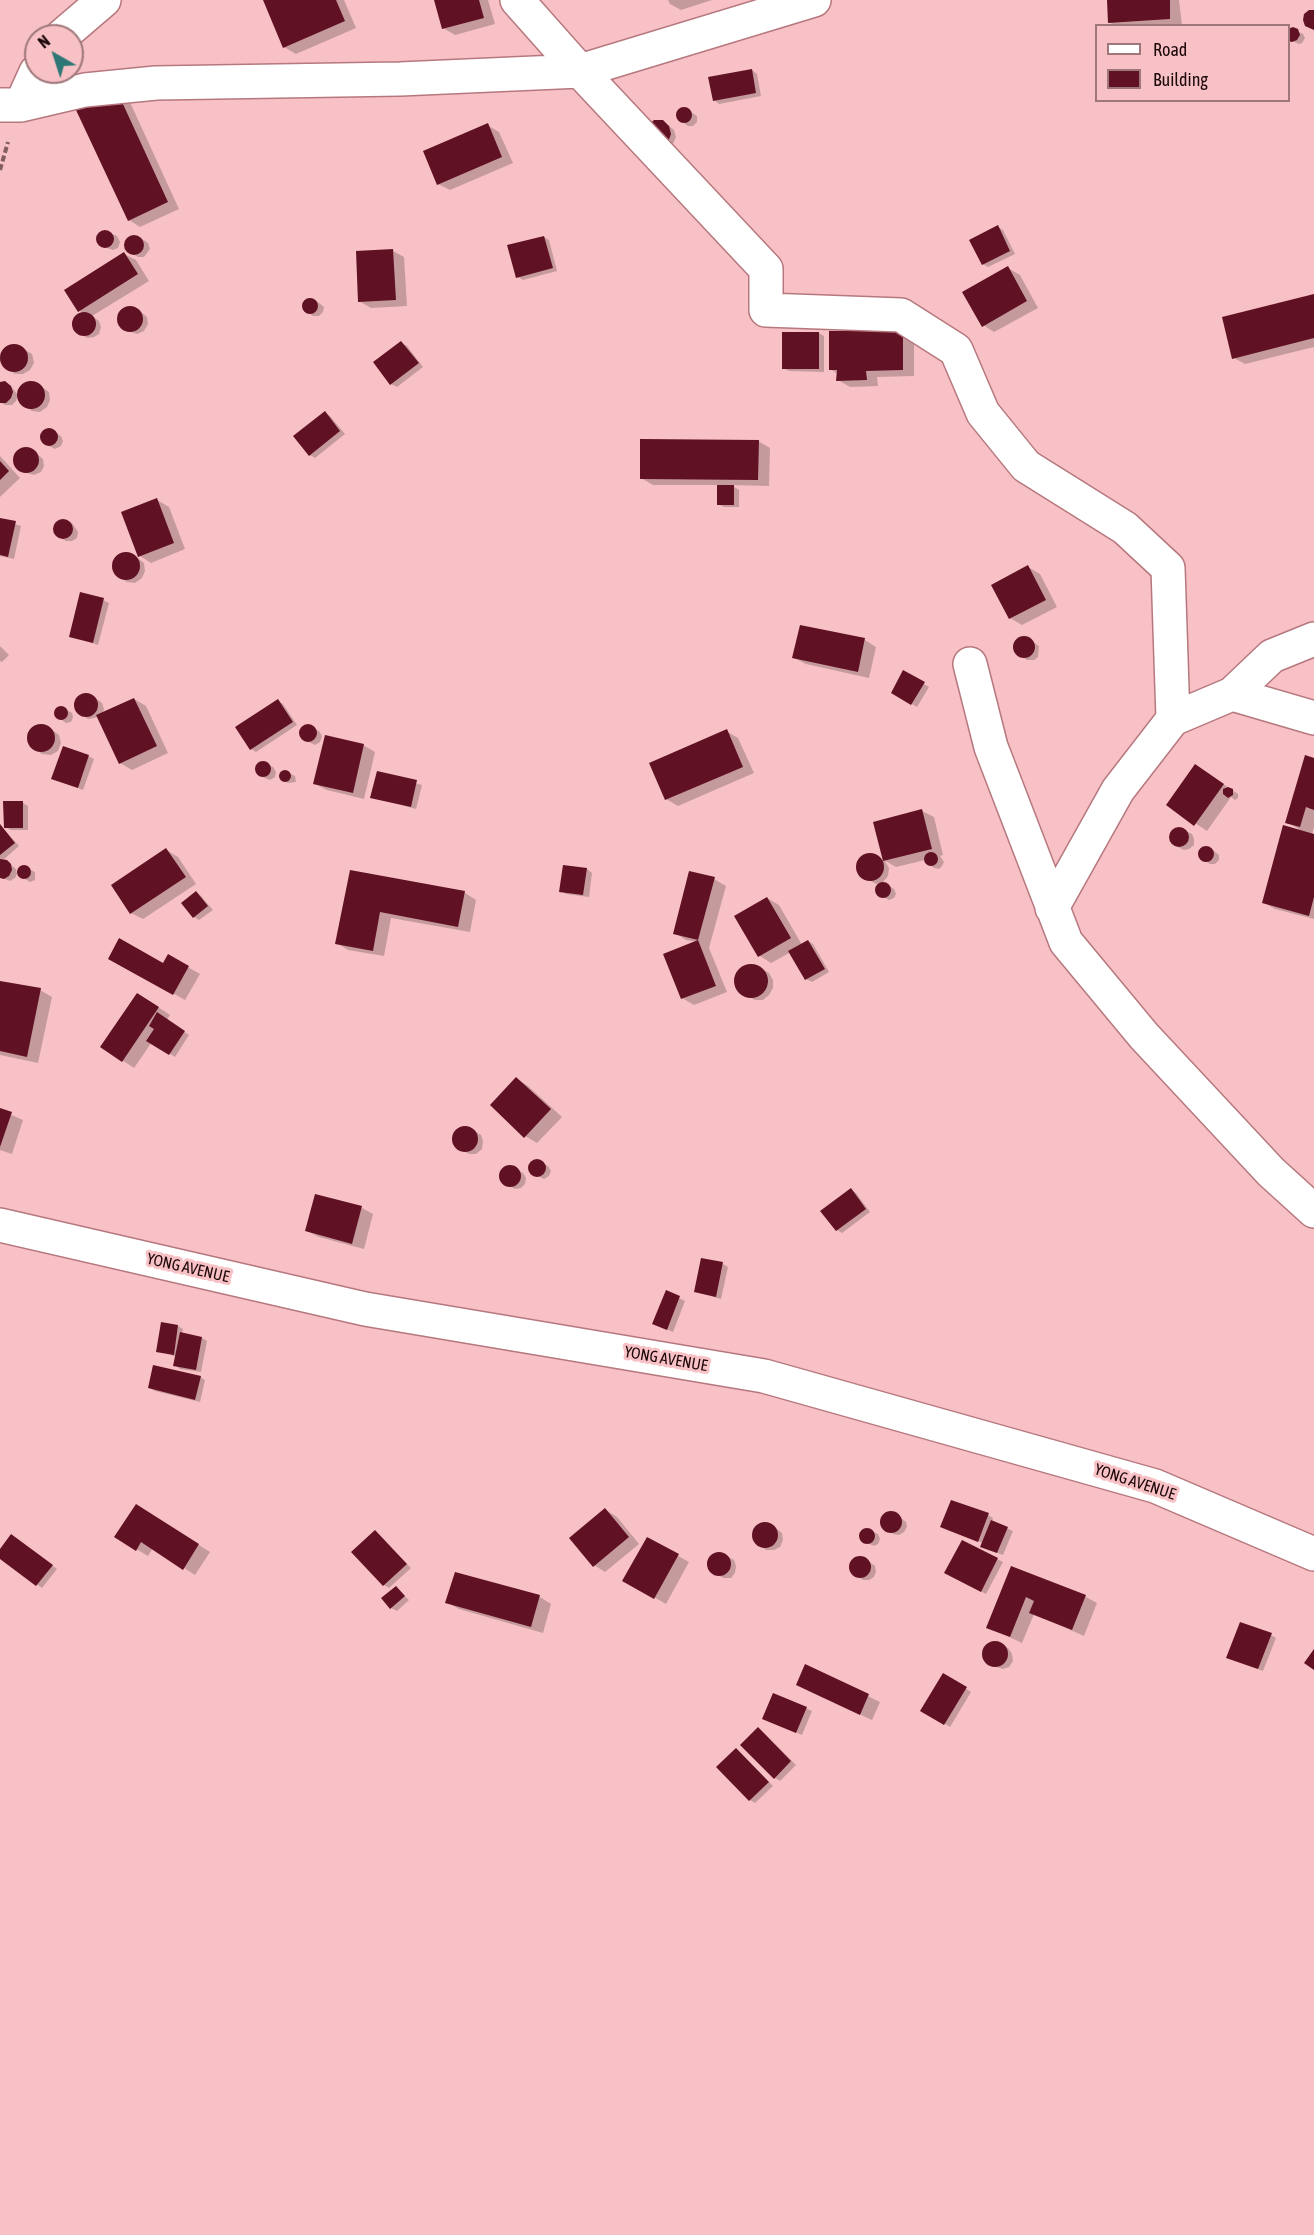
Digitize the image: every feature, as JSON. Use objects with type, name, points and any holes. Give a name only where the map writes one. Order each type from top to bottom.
[{"type":"street","points":[[76,24],[104,0]]},
{"type":"street","points":[[517,0],[580,71],[766,268],[766,310],[901,315],[956,350],[983,413],[1026,466],[1125,528],[1168,568],[1173,719]]},
{"type":"street","points":[[10,105],[85,90],[156,83],[400,79],[580,71],[814,0]]},
{"type":"street","points":[[10,105],[27,84]]},
{"type":"street","points":[[1052,908],[1118,790],[1173,719],[1232,694],[1272,656],[1314,639]]},
{"type":"street","points":[[970,664],[991,747],[1066,942],[1144,1036],[1271,1172],[1314,1211]]},
{"type":"street","points":[[1232,694],[1314,718]]},
{"type":"street","name":"YONG AVENUE","points":[[0,1225],[365,1309],[764,1376],[1155,1485],[1314,1554]]},
{"type":"building","points":[[263,0],[336,0],[345,21],[283,48]]},
{"type":"building","points":[[434,0],[479,0],[484,18],[442,29]]},
{"type":"building","points":[[1107,0],[1170,0],[1170,19],[1108,23]]},
{"type":"building","points":[[1309,10],[1314,10],[1314,30],[1305,26],[1303,20],[1304,14]]},
{"type":"building","points":[[1290,28],[1298,29],[1300,35],[1292,42],[1290,42]]},
{"type":"building","points":[[752,69],[756,93],[713,101],[708,77]]},
{"type":"building","points":[[117,91],[168,202],[128,221],[76,110]]},
{"type":"building","points":[[684,107],[690,109],[692,115],[690,121],[684,123],[678,121],[676,115],[678,109]]},
{"type":"building","points":[[654,120],[663,120],[669,126],[671,134],[668,142],[648,125]]},
{"type":"building","points":[[488,123],[502,157],[437,185],[423,151]]},
{"type":"building","points":[[998,225],[1010,251],[982,265],[969,240]]},
{"type":"building","points":[[105,230],[111,233],[114,239],[111,245],[105,248],[99,245],[96,239],[99,233]]},
{"type":"building","points":[[130,235],[138,235],[144,241],[144,249],[138,255],[130,255],[124,249],[124,241]]},
{"type":"building","points":[[544,236],[553,268],[516,278],[507,245]]},
{"type":"building","points":[[393,249],[396,300],[358,302],[356,251]]},
{"type":"building","points":[[124,252],[138,274],[78,312],[64,290]]},
{"type":"building","points":[[1008,266],[1027,301],[982,327],[962,292]]},
{"type":"building","points":[[1314,294],[1314,338],[1232,359],[1222,317]]},
{"type":"building","points":[[307,298],[313,298],[318,306],[316,312],[307,314],[302,309],[302,303]]},
{"type":"building","points":[[130,306],[139,310],[143,319],[139,328],[130,332],[121,328],[117,319],[121,310]]},
{"type":"building","points":[[84,312],[92,316],[96,324],[92,332],[84,336],[76,332],[72,324],[76,316]]},
{"type":"building","points":[[829,331],[903,331],[903,370],[866,371],[867,380],[836,381],[837,370],[829,370]]},
{"type":"building","points":[[782,332],[819,332],[819,369],[782,369]]},
{"type":"building","points":[[401,341],[419,363],[390,385],[373,362]]},
{"type":"building","points":[[14,344],[24,348],[28,358],[24,368],[14,372],[4,368],[0,358],[4,348]]},
{"type":"building","points":[[5,381],[11,386],[13,392],[6,403],[0,403],[0,382]]},
{"type":"building","points":[[31,381],[41,385],[45,395],[41,405],[31,409],[21,405],[17,395],[21,385]]},
{"type":"building","points":[[325,411],[340,431],[309,456],[293,436]]},
{"type":"building","points":[[49,428],[55,431],[58,437],[55,443],[49,446],[43,443],[40,437],[43,431]]},
{"type":"building","points":[[640,439],[759,440],[758,480],[640,479]]},
{"type":"building","points":[[26,447],[35,451],[39,460],[35,469],[26,473],[17,469],[13,460],[17,451]]},
{"type":"building","points":[[0,461],[9,471],[0,480]]},
{"type":"building","points":[[717,485],[734,485],[734,505],[717,505]]},
{"type":"building","points":[[157,498],[174,543],[138,557],[121,512]]},
{"type":"building","points":[[0,518],[16,521],[8,557],[0,555]]},
{"type":"building","points":[[59,519],[67,519],[73,525],[73,533],[67,539],[59,539],[53,533],[53,525]]},
{"type":"building","points":[[126,552],[136,556],[140,566],[136,576],[126,580],[116,576],[112,566],[116,556]]},
{"type":"building","points":[[1028,565],[1046,600],[1009,619],[991,585]]},
{"type":"building","points":[[80,592],[104,598],[93,643],[69,637]]},
{"type":"building","points":[[800,625],[865,638],[858,672],[792,658]]},
{"type":"building","points":[[1024,636],[1032,639],[1035,647],[1032,655],[1024,658],[1016,655],[1013,647],[1016,639]]},
{"type":"building","points":[[903,670],[925,682],[911,705],[891,693]]},
{"type":"building","points":[[86,693],[95,696],[98,705],[95,714],[86,717],[77,714],[74,705],[77,696]]},
{"type":"building","points":[[134,698],[157,746],[119,764],[96,715]]},
{"type":"building","points":[[278,699],[293,722],[250,750],[235,727]]},
{"type":"building","points":[[58,706],[64,706],[68,713],[64,720],[58,720],[54,716],[54,710]]},
{"type":"building","points":[[41,724],[51,728],[55,738],[51,748],[41,752],[31,748],[27,738],[31,728]]},
{"type":"building","points":[[308,724],[314,727],[317,733],[314,739],[308,742],[302,739],[299,733],[302,727]]},
{"type":"building","points":[[727,729],[743,767],[665,800],[649,763]]},
{"type":"building","points":[[325,735],[364,744],[353,793],[313,784]]},
{"type":"building","points":[[63,746],[89,755],[78,788],[51,779]]},
{"type":"building","points":[[1305,755],[1314,758],[1314,810],[1306,807],[1300,827],[1285,823]]},
{"type":"building","points":[[263,761],[269,763],[271,769],[269,775],[263,777],[257,775],[255,769],[257,763]]},
{"type":"building","points":[[1195,764],[1224,784],[1194,826],[1166,805]]},
{"type":"building","points":[[287,770],[291,776],[287,782],[283,782],[279,774]]},
{"type":"building","points":[[377,771],[417,780],[411,807],[370,798]]},
{"type":"building","points":[[1228,787],[1233,789],[1233,795],[1228,798],[1223,794],[1223,789]]},
{"type":"building","points":[[3,801],[23,801],[23,828],[4,828]]},
{"type":"building","points":[[922,809],[932,849],[883,861],[873,822]]},
{"type":"building","points":[[0,824],[15,843],[0,855]]},
{"type":"building","points":[[1283,825],[1314,834],[1314,897],[1309,916],[1262,903]]},
{"type":"building","points":[[1175,827],[1183,827],[1189,833],[1189,841],[1183,847],[1175,847],[1169,841],[1169,833]]},
{"type":"building","points":[[1203,846],[1209,846],[1214,854],[1212,860],[1203,862],[1198,857],[1198,851]]},
{"type":"building","points":[[166,848],[186,877],[130,914],[111,885]]},
{"type":"building","points":[[928,852],[934,852],[938,859],[934,866],[928,866],[924,862],[924,856]]},
{"type":"building","points":[[870,853],[880,857],[884,867],[880,877],[870,881],[860,877],[856,867],[860,857]]},
{"type":"building","points":[[0,859],[7,860],[11,864],[12,870],[4,879],[0,878]]},
{"type":"building","points":[[21,865],[27,865],[31,872],[27,879],[21,879],[17,875],[17,869]]},
{"type":"building","points":[[563,865],[587,868],[583,895],[559,892]]},
{"type":"building","points":[[350,870],[465,891],[458,927],[380,912],[373,951],[335,944]]},
{"type":"building","points":[[689,871],[715,877],[698,940],[673,934]]},
{"type":"building","points":[[883,882],[889,884],[891,890],[889,896],[883,898],[877,896],[875,890],[877,884]]},
{"type":"building","points":[[196,891],[208,906],[193,918],[181,903]]},
{"type":"building","points":[[767,897],[791,938],[758,957],[734,916]]},
{"type":"building","points":[[119,938],[163,963],[168,954],[189,966],[173,995],[108,959]]},
{"type":"building","points":[[698,940],[716,986],[681,999],[663,954]]},
{"type":"building","points":[[808,940],[825,969],[805,980],[788,951]]},
{"type":"building","points":[[751,964],[763,969],[768,981],[763,993],[751,998],[739,993],[734,981],[739,969]]},
{"type":"building","points":[[0,981],[41,988],[27,1057],[0,1051]]},
{"type":"building","points":[[137,993],[159,1007],[122,1062],[100,1047]]},
{"type":"building","points":[[157,1012],[185,1031],[169,1055],[146,1041],[154,1029],[149,1026]]},
{"type":"building","points":[[516,1077],[551,1109],[524,1138],[490,1105]]},
{"type":"building","points":[[0,1108],[12,1112],[0,1147]]},
{"type":"building","points":[[465,1126],[474,1130],[478,1139],[474,1148],[465,1152],[456,1148],[452,1139],[456,1130]]},
{"type":"building","points":[[537,1159],[543,1162],[546,1168],[543,1174],[537,1177],[531,1174],[528,1168],[531,1162]]},
{"type":"building","points":[[510,1165],[518,1168],[521,1176],[518,1184],[510,1187],[502,1184],[499,1176],[502,1168]]},
{"type":"building","points":[[851,1188],[866,1209],[836,1231],[820,1211]]},
{"type":"building","points":[[315,1194],[362,1206],[352,1244],[305,1231]]},
{"type":"building","points":[[701,1258],[723,1262],[716,1297],[694,1292]]},
{"type":"building","points":[[666,1290],[680,1296],[667,1330],[652,1324]]},
{"type":"building","points":[[161,1322],[178,1325],[174,1355],[156,1352]]},
{"type":"building","points":[[180,1332],[202,1337],[196,1370],[173,1366]]},
{"type":"building","points":[[153,1365],[201,1376],[195,1400],[148,1388]]},
{"type":"building","points":[[951,1500],[989,1513],[978,1542],[940,1527]]},
{"type":"building","points":[[136,1504],[199,1544],[183,1570],[141,1542],[136,1551],[114,1537]]},
{"type":"building","points":[[605,1508],[629,1537],[593,1567],[569,1538]]},
{"type":"building","points":[[891,1511],[901,1518],[902,1522],[895,1532],[891,1533],[881,1526],[880,1522],[887,1512]]},
{"type":"building","points":[[991,1520],[1008,1527],[997,1553],[980,1547]]},
{"type":"building","points":[[765,1522],[774,1526],[778,1535],[774,1544],[765,1548],[756,1544],[752,1535],[756,1526]]},
{"type":"building","points":[[867,1528],[875,1536],[867,1544],[859,1536]]},
{"type":"building","points":[[375,1530],[407,1564],[383,1586],[351,1552]]},
{"type":"building","points":[[11,1534],[53,1565],[36,1586],[0,1559],[0,1549]]},
{"type":"building","points":[[647,1537],[679,1554],[654,1599],[622,1581]]},
{"type":"building","points":[[962,1540],[998,1558],[981,1592],[944,1573]]},
{"type":"building","points":[[719,1552],[728,1555],[731,1564],[728,1573],[719,1576],[710,1573],[707,1564],[710,1555]]},
{"type":"building","points":[[860,1556],[868,1559],[871,1567],[868,1575],[860,1578],[852,1575],[849,1567],[852,1559]]},
{"type":"building","points":[[1011,1566],[1086,1595],[1072,1630],[1029,1613],[1034,1601],[1026,1597],[1010,1637],[986,1628]]},
{"type":"building","points":[[455,1572],[540,1595],[531,1627],[445,1603]]},
{"type":"building","points":[[396,1586],[405,1596],[390,1609],[381,1598]]},
{"type":"building","points":[[1240,1622],[1272,1633],[1258,1669],[1226,1658]]},
{"type":"building","points":[[995,1641],[1004,1645],[1008,1654],[1004,1663],[995,1667],[986,1663],[982,1654],[986,1645]]},
{"type":"building","points":[[1314,1649],[1314,1670],[1304,1663]]},
{"type":"building","points":[[805,1664],[869,1694],[860,1715],[796,1685]]},
{"type":"building","points":[[943,1673],[967,1687],[944,1725],[920,1711]]},
{"type":"building","points":[[773,1693],[807,1707],[796,1733],[762,1719]]},
{"type":"building","points":[[758,1727],[791,1761],[774,1779],[740,1745]]},
{"type":"building","points":[[736,1748],[769,1782],[749,1801],[716,1767]]}]
